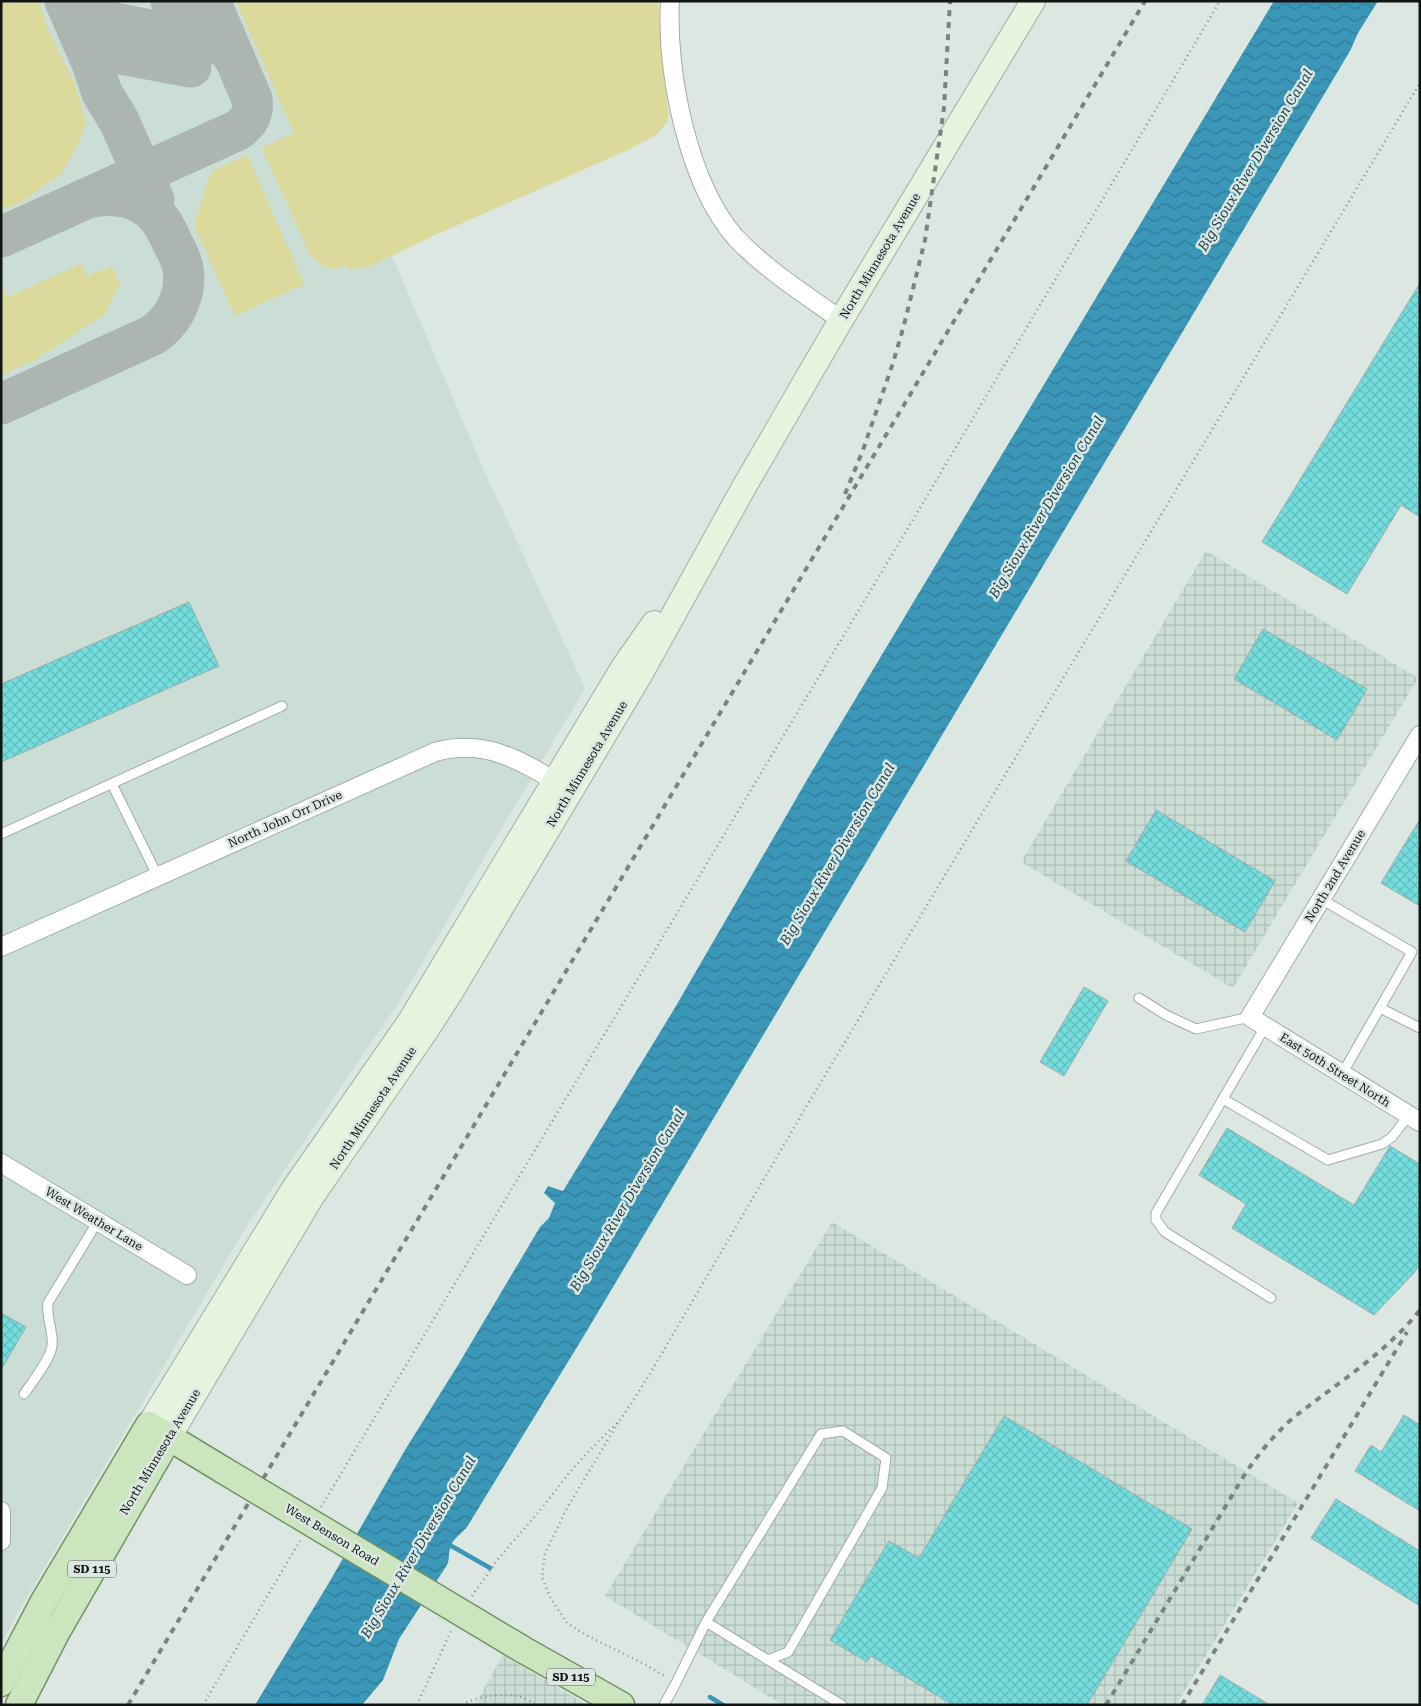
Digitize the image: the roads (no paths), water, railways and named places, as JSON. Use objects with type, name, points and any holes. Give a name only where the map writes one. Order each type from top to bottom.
[{"type":"main road","name":"North Minnesota Avenue","points":[[1,1682],[43,1603],[426,1031],[563,786],[640,675],[840,320],[1033,1]]},
{"type":"main road","name":"North Minnesota Avenue","points":[[19,1705],[159,1431]]},
{"type":"main road","name":"West Benson Road","points":[[159,1431],[522,1649],[621,1705]]},
{"type":"street","points":[[670,1],[671,45],[680,104],[688,141],[709,197],[722,220],[748,249],[840,320]]},
{"type":"street","name":"North 2nd Avenue","points":[[1250,1017],[1420,735]]},
{"type":"street","name":"North John Orr Drive","points":[[1,947],[435,752],[450,748],[480,748],[499,752],[520,760],[563,786]]},
{"type":"street","name":"East 50th Street North","points":[[1250,1017],[1414,1118]]},
{"type":"street","name":"West Weather Lane","points":[[1,1163],[187,1275]]},
{"type":"street","points":[[1,1510],[1,1541]]},
{"type":"lane","points":[[1,834],[282,706]]},
{"type":"lane","points":[[112,784],[158,876]]},
{"type":"lane","points":[[1321,899],[1412,952],[1342,1074]]},
{"type":"lane","points":[[1140,998],[1166,1016],[1196,1029],[1250,1017]]},
{"type":"lane","points":[[1380,1008],[1420,1028]]},
{"type":"lane","points":[[1265,1027],[1156,1213],[1156,1220],[1165,1232],[1271,1298]]},
{"type":"lane","points":[[1223,1100],[1328,1160],[1382,1144],[1414,1118]]},
{"type":"lane","points":[[24,1394],[50,1354],[52,1345],[47,1313],[48,1303],[98,1221]]},
{"type":"lane","points":[[664,1705],[706,1622],[821,1434],[843,1431],[886,1458],[882,1488],[788,1652],[768,1660]]},
{"type":"lane","points":[[706,1622],[842,1705]]},
{"type":"water","name":"Big Sioux River Diversion Canal","points":[[1274,1],[1378,1],[585,1334],[467,1527],[451,1545],[447,1565],[399,1639],[383,1680],[362,1705],[255,1705],[330,1581],[405,1450],[540,1227],[549,1218],[555,1203],[544,1193],[548,1186],[563,1191],[673,1011],[811,773]]},
{"type":"waterway","points":[[448,1544],[490,1568]]},
{"type":"waterway","points":[[710,1697],[723,1705]]},
{"type":"railway","points":[[845,494],[863,450],[893,363],[925,240],[944,108],[950,1]]},
{"type":"railway","points":[[128,1705],[1145,1]]},
{"type":"railway","points":[[1106,1705],[1245,1474],[1261,1452],[1293,1418],[1376,1355],[1420,1310]]},
{"type":"railway","points":[[1182,1705],[1407,1332]]}]
